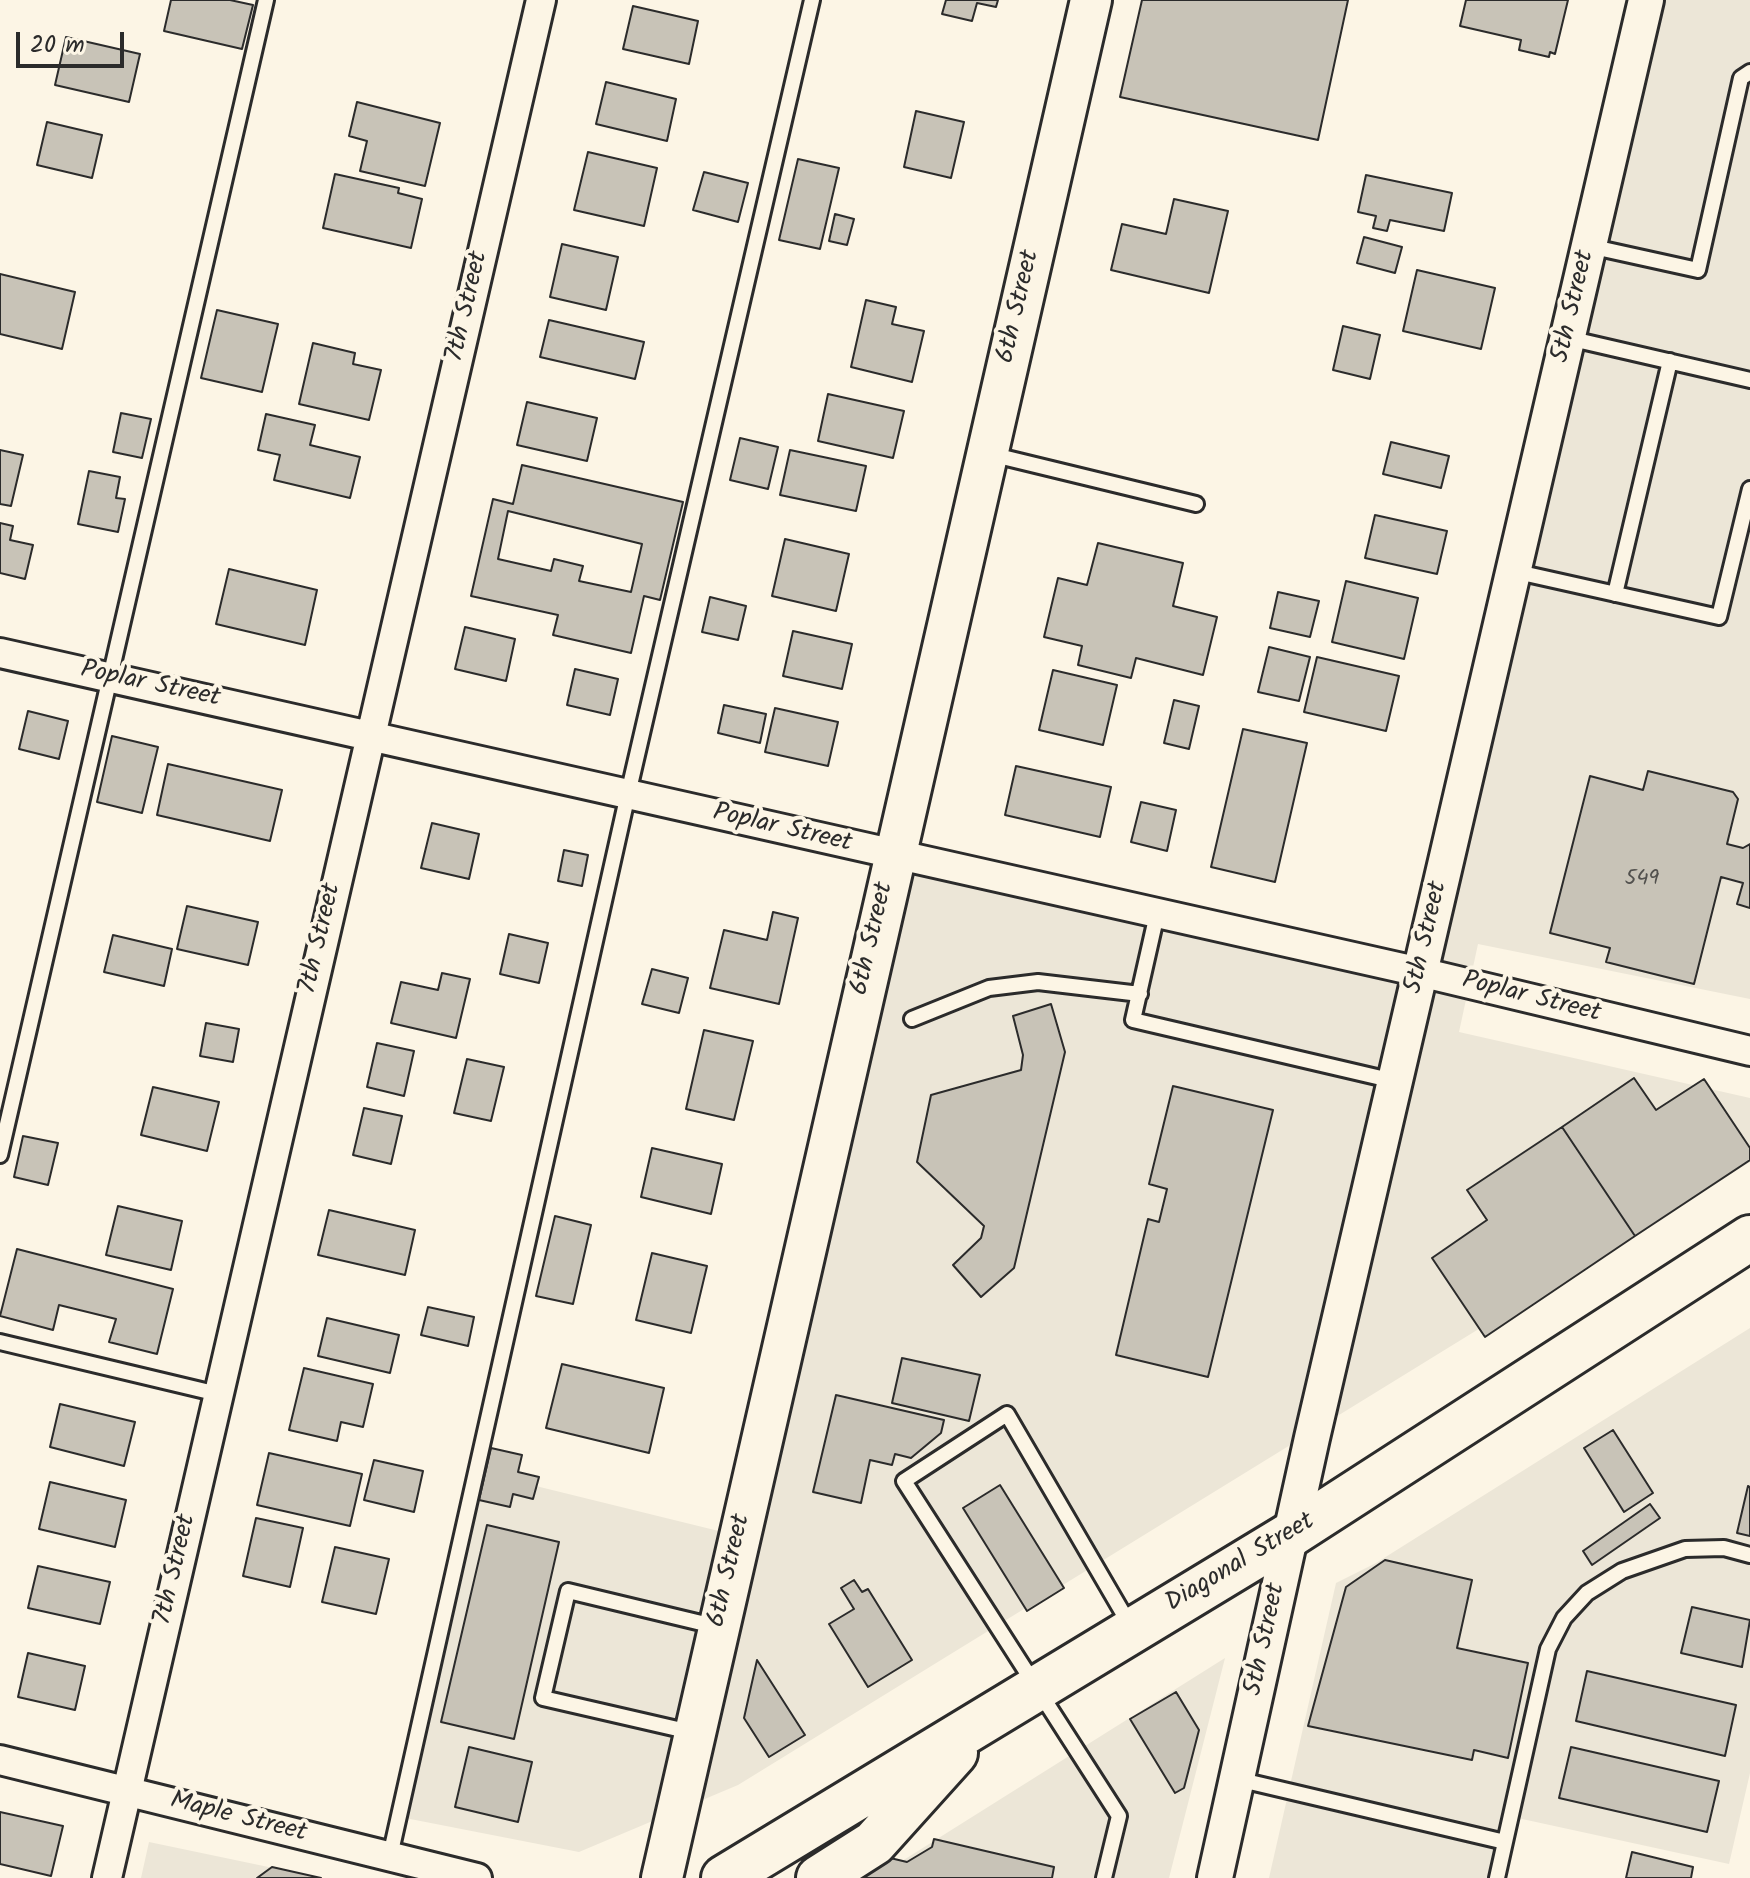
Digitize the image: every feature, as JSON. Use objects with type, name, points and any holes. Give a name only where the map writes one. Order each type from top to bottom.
[{"type":"main road","name":"6th Street","points":[[662,1878],[893,855],[1091,0]]},
{"type":"main road","name":"Diagonal Street","points":[[724,1878],[1290,1535],[1750,1238]]},
{"type":"main road","points":[[819,1878],[874,1843],[985,1720]]},
{"type":"street","name":"7th Street","points":[[107,1878],[541,0]]},
{"type":"street","name":"5th Street","points":[[1215,1878],[1290,1535],[1646,0]]},
{"type":"street","name":"Poplar Street","points":[[0,653],[1420,972],[1750,1051]]},
{"type":"street","name":"Maple Street","points":[[0,1760],[477,1878]]},
{"type":"lane","points":[[0,1155],[266,0]]},
{"type":"lane","points":[[390,1856],[628,794],[812,0]]},
{"type":"lane","points":[[1589,246],[1698,270],[1741,78],[1750,72]]},
{"type":"lane","points":[[1567,338],[1750,380]]},
{"type":"lane","points":[[1615,594],[1670,361]]},
{"type":"lane","points":[[986,453],[1196,504]]},
{"type":"lane","points":[[1513,571],[1719,617],[1750,489]]},
{"type":"lane","points":[[1157,914],[1133,1020],[1395,1081]]},
{"type":"lane","points":[[912,1019],[989,988],[1038,982],[1140,994]]},
{"type":"lane","points":[[0,1342],[218,1394]]},
{"type":"lane","points":[[1104,1878],[1119,1816],[904,1481],[1007,1414],[1133,1630]]},
{"type":"lane","points":[[1497,1878],[1548,1649],[1564,1618],[1587,1593],[1622,1571],[1685,1549],[1724,1548],[1750,1555]]},
{"type":"lane","points":[[695,1733],[543,1698],[568,1591],[718,1627]]},
{"type":"lane","points":[[1237,1779],[1505,1842]]},
{"type":"shaded area","points":[[1646,0],[1750,0],[1750,999],[1478,944],[1459,1032],[1750,1098],[1750,1162],[738,1785],[579,1852],[400,1817],[483,1473],[739,1536],[893,855],[1420,972]]},
{"type":"shaded area","points":[[1750,1328],[1750,1773],[1729,1864],[1513,1817],[1499,1878],[1269,1878],[1336,1583],[1376,1563]]},
{"type":"shaded area","points":[[1225,1658],[1169,1878],[875,1878]]},
{"type":"shaded area","points":[[149,1842],[321,1878],[141,1878]]},
{"type":"building","points":[[171,0],[230,0],[253,5],[242,49],[164,31]]},
{"type":"building","points":[[946,0],[998,0],[996,7],[977,3],[972,21],[942,14]]},
{"type":"building","points":[[1142,0],[1348,0],[1318,140],[1120,97]]},
{"type":"building","points":[[1466,0],[1568,0],[1555,54],[1550,52],[1549,57],[1519,50],[1521,40],[1460,26]]},
{"type":"building","points":[[633,6],[698,21],[689,64],[623,49]]},
{"type":"building","points":[[66,37],[140,54],[129,102],[55,85]]},
{"type":"building","points":[[606,82],[676,99],[667,141],[596,124]]},
{"type":"building","points":[[357,102],[440,123],[425,186],[360,171],[367,141],[349,136]]},
{"type":"building","points":[[916,111],[964,122],[951,178],[904,167]]},
{"type":"building","points":[[47,122],[102,135],[92,178],[37,165]]},
{"type":"building","points":[[588,152],[657,168],[644,226],[574,210]]},
{"type":"building","points":[[798,159],[839,168],[820,249],[779,240]]},
{"type":"building","points":[[704,172],[748,183],[738,222],[693,210]]},
{"type":"building","points":[[335,174],[399,188],[398,193],[422,199],[411,248],[323,228]]},
{"type":"building","points":[[1366,175],[1452,193],[1444,231],[1390,220],[1387,231],[1373,228],[1376,216],[1358,212]]},
{"type":"building","points":[[1174,199],[1228,211],[1209,293],[1111,270],[1122,224],[1166,234]]},
{"type":"building","points":[[835,214],[854,219],[847,245],[829,241]]},
{"type":"building","points":[[1364,237],[1402,247],[1395,273],[1357,263]]},
{"type":"building","points":[[562,244],[618,257],[606,310],[550,297]]},
{"type":"building","points":[[1417,270],[1495,288],[1481,349],[1403,331]]},
{"type":"building","points":[[0,274],[75,292],[62,349],[0,334]]},
{"type":"building","points":[[866,300],[896,307],[892,324],[924,331],[912,382],[851,367]]},
{"type":"building","points":[[217,310],[278,324],[262,392],[201,378]]},
{"type":"building","points":[[549,320],[644,342],[635,379],[540,357]]},
{"type":"building","points":[[1343,326],[1380,335],[1370,379],[1333,370]]},
{"type":"building","points":[[313,343],[355,353],[353,364],[381,370],[369,420],[299,404]]},
{"type":"building","points":[[828,394],[904,411],[893,458],[818,441]]},
{"type":"building","points":[[527,402],[597,418],[587,461],[517,445]]},
{"type":"building","points":[[121,413],[151,419],[142,458],[113,452]]},
{"type":"building","points":[[266,414],[315,425],[310,445],[360,457],[350,498],[274,480],[280,455],[258,450]]},
{"type":"building","points":[[740,438],[778,447],[768,489],[730,480]]},
{"type":"building","points":[[1391,442],[1449,456],[1441,488],[1383,474]]},
{"type":"building","points":[[0,450],[23,455],[11,506],[0,504]]},
{"type":"building","points":[[790,450],[866,466],[856,511],[780,495]]},
{"type":"building","points":[[522,465],[683,502],[660,600],[644,596],[631,653],[553,635],[558,615],[471,596],[493,499],[513,504]],"holes":[[[508,511],[642,544],[631,592],[579,581],[583,566],[554,559],[551,571],[498,559]]]},
{"type":"building","points":[[89,471],[120,477],[116,498],[125,499],[118,532],[78,524]]},
{"type":"building","points":[[1375,515],[1447,531],[1437,574],[1365,558]]},
{"type":"building","points":[[0,523],[13,526],[10,540],[33,545],[25,579],[0,573]]},
{"type":"building","points":[[785,539],[849,554],[836,611],[772,596]]},
{"type":"building","points":[[1098,543],[1183,563],[1173,606],[1217,617],[1203,675],[1136,658],[1131,678],[1078,665],[1082,646],[1044,637],[1058,578],[1087,585]]},
{"type":"building","points":[[229,569],[317,590],[305,645],[216,624]]},
{"type":"building","points":[[1346,581],[1418,598],[1404,659],[1332,642]]},
{"type":"building","points":[[1278,592],[1319,601],[1310,637],[1270,628]]},
{"type":"building","points":[[710,597],[746,606],[738,640],[702,632]]},
{"type":"building","points":[[465,627],[515,639],[506,681],[455,669]]},
{"type":"building","points":[[793,631],[852,644],[842,689],[783,676]]},
{"type":"building","points":[[1269,647],[1310,657],[1299,701],[1258,692]]},
{"type":"building","points":[[1317,657],[1399,676],[1386,731],[1304,712]]},
{"type":"building","points":[[575,669],[618,679],[610,715],[567,705]]},
{"type":"building","points":[[1053,670],[1117,685],[1103,745],[1039,730]]},
{"type":"building","points":[[1174,700],[1199,706],[1189,749],[1164,743]]},
{"type":"building","points":[[724,705],[766,714],[760,743],[718,733]]},
{"type":"building","points":[[775,708],[838,722],[828,766],[765,752]]},
{"type":"building","points":[[28,711],[68,721],[59,759],[19,749]]},
{"type":"building","points":[[1243,729],[1307,743],[1275,882],[1211,867]]},
{"type":"building","points":[[112,736],[158,747],[142,813],[97,802]]},
{"type":"building","points":[[168,764],[282,790],[270,841],[157,815]]},
{"type":"building","points":[[1016,766],[1111,787],[1100,837],[1005,815]]},
{"type":"building","points":[[1648,771],[1733,792],[1738,799],[1727,844],[1743,848],[1750,844],[1750,908],[1737,904],[1743,883],[1721,877],[1694,984],[1606,962],[1610,948],[1550,933],[1590,776],[1643,790]]},
{"type":"building","points":[[1141,802],[1176,810],[1167,851],[1131,842]]},
{"type":"building","points":[[432,823],[479,834],[469,879],[421,868]]},
{"type":"building","points":[[564,850],[588,855],[582,886],[558,881]]},
{"type":"building","points":[[187,906],[258,922],[248,965],[177,949]]},
{"type":"building","points":[[773,912],[798,918],[779,1004],[710,988],[724,930],[767,940]]},
{"type":"building","points":[[509,934],[548,943],[539,983],[500,974]]},
{"type":"building","points":[[113,935],[172,949],[164,986],[104,972]]},
{"type":"building","points":[[652,969],[688,978],[679,1013],[642,1004]]},
{"type":"building","points":[[442,973],[470,979],[456,1038],[391,1023],[401,982],[438,990]]},
{"type":"building","points":[[1051,1004],[1065,1052],[1014,1268],[981,1297],[953,1265],[981,1238],[984,1226],[917,1162],[931,1095],[1021,1070],[1023,1055],[1013,1016]]},
{"type":"building","points":[[206,1023],[239,1029],[233,1062],[200,1056]]},
{"type":"building","points":[[704,1030],[753,1041],[734,1120],[686,1109]]},
{"type":"building","points":[[377,1043],[414,1051],[404,1096],[367,1087]]},
{"type":"building","points":[[467,1059],[504,1067],[491,1121],[454,1113]]},
{"type":"building","points":[[1634,1078],[1656,1110],[1704,1079],[1750,1148],[1750,1160],[1635,1236],[1562,1127]]},
{"type":"building","points":[[1173,1086],[1273,1110],[1208,1377],[1116,1355],[1148,1219],[1159,1222],[1167,1189],[1149,1184]]},
{"type":"building","points":[[153,1087],[219,1102],[207,1151],[141,1135]]},
{"type":"building","points":[[364,1108],[402,1116],[391,1164],[353,1155]]},
{"type":"building","points":[[1562,1127],[1635,1236],[1485,1337],[1432,1258],[1487,1220],[1467,1190]]},
{"type":"building","points":[[23,1136],[58,1143],[48,1185],[14,1177]]},
{"type":"building","points":[[652,1148],[722,1164],[711,1214],[641,1197]]},
{"type":"building","points":[[118,1206],[182,1221],[171,1270],[106,1255]]},
{"type":"building","points":[[329,1210],[415,1230],[405,1275],[318,1255]]},
{"type":"building","points":[[555,1216],[591,1225],[573,1304],[536,1296]]},
{"type":"building","points":[[17,1249],[173,1289],[157,1354],[109,1342],[116,1319],[59,1305],[53,1330],[0,1316]]},
{"type":"building","points":[[652,1253],[707,1266],[691,1333],[636,1320]]},
{"type":"building","points":[[428,1307],[474,1317],[468,1346],[421,1335]]},
{"type":"building","points":[[327,1318],[399,1335],[390,1373],[318,1356]]},
{"type":"building","points":[[902,1358],[980,1375],[969,1421],[892,1403]]},
{"type":"building","points":[[562,1364],[664,1388],[649,1453],[546,1428]]},
{"type":"building","points":[[304,1368],[373,1384],[363,1427],[341,1422],[337,1441],[289,1430]]},
{"type":"building","points":[[836,1395],[944,1420],[941,1433],[911,1458],[895,1454],[892,1465],[870,1460],[861,1503],[813,1492]]},
{"type":"building","points":[[60,1404],[135,1422],[124,1466],[50,1447]]},
{"type":"building","points":[[1613,1430],[1653,1493],[1624,1512],[1584,1448]]},
{"type":"building","points":[[491,1448],[522,1455],[518,1472],[539,1477],[533,1499],[513,1494],[510,1507],[479,1500]]},
{"type":"building","points":[[269,1453],[362,1474],[350,1526],[257,1505]]},
{"type":"building","points":[[374,1460],[423,1471],[414,1512],[364,1500]]},
{"type":"building","points":[[50,1482],[126,1500],[115,1547],[39,1529]]},
{"type":"building","points":[[1000,1485],[1064,1588],[1027,1611],[963,1508]]},
{"type":"building","points":[[1750,1487],[1750,1536],[1737,1533]]},
{"type":"building","points":[[1650,1504],[1660,1518],[1592,1565],[1583,1551]]},
{"type":"building","points":[[256,1518],[303,1528],[290,1587],[243,1576]]},
{"type":"building","points":[[487,1525],[559,1542],[514,1739],[441,1722]]},
{"type":"building","points":[[335,1547],[389,1559],[376,1614],[322,1602]]},
{"type":"building","points":[[1385,1560],[1472,1580],[1457,1648],[1528,1663],[1508,1758],[1474,1750],[1472,1760],[1308,1726],[1346,1587]]},
{"type":"building","points":[[38,1566],[110,1582],[100,1624],[28,1608]]},
{"type":"building","points":[[854,1580],[862,1592],[868,1589],[912,1660],[868,1687],[829,1624],[854,1609],[841,1588]]},
{"type":"building","points":[[1692,1607],[1750,1620],[1742,1667],[1681,1653]]},
{"type":"building","points":[[28,1653],[85,1666],[75,1710],[18,1697]]},
{"type":"building","points":[[757,1660],[805,1735],[769,1757],[744,1718]]},
{"type":"building","points":[[1587,1671],[1736,1705],[1725,1756],[1576,1721]]},
{"type":"building","points":[[1176,1692],[1199,1730],[1184,1788],[1175,1793],[1130,1719]]},
{"type":"building","points":[[469,1747],[532,1762],[518,1822],[455,1807]]},
{"type":"building","points":[[1571,1747],[1719,1781],[1707,1832],[1559,1798]]},
{"type":"building","points":[[0,1812],[63,1826],[51,1876],[0,1864]]},
{"type":"building","points":[[934,1839],[1054,1867],[1052,1878],[858,1878],[886,1857],[907,1862],[932,1847]]},
{"type":"building","points":[[1632,1852],[1693,1867],[1691,1878],[1626,1878]]},
{"type":"building","points":[[272,1867],[321,1878],[257,1878]]}]
